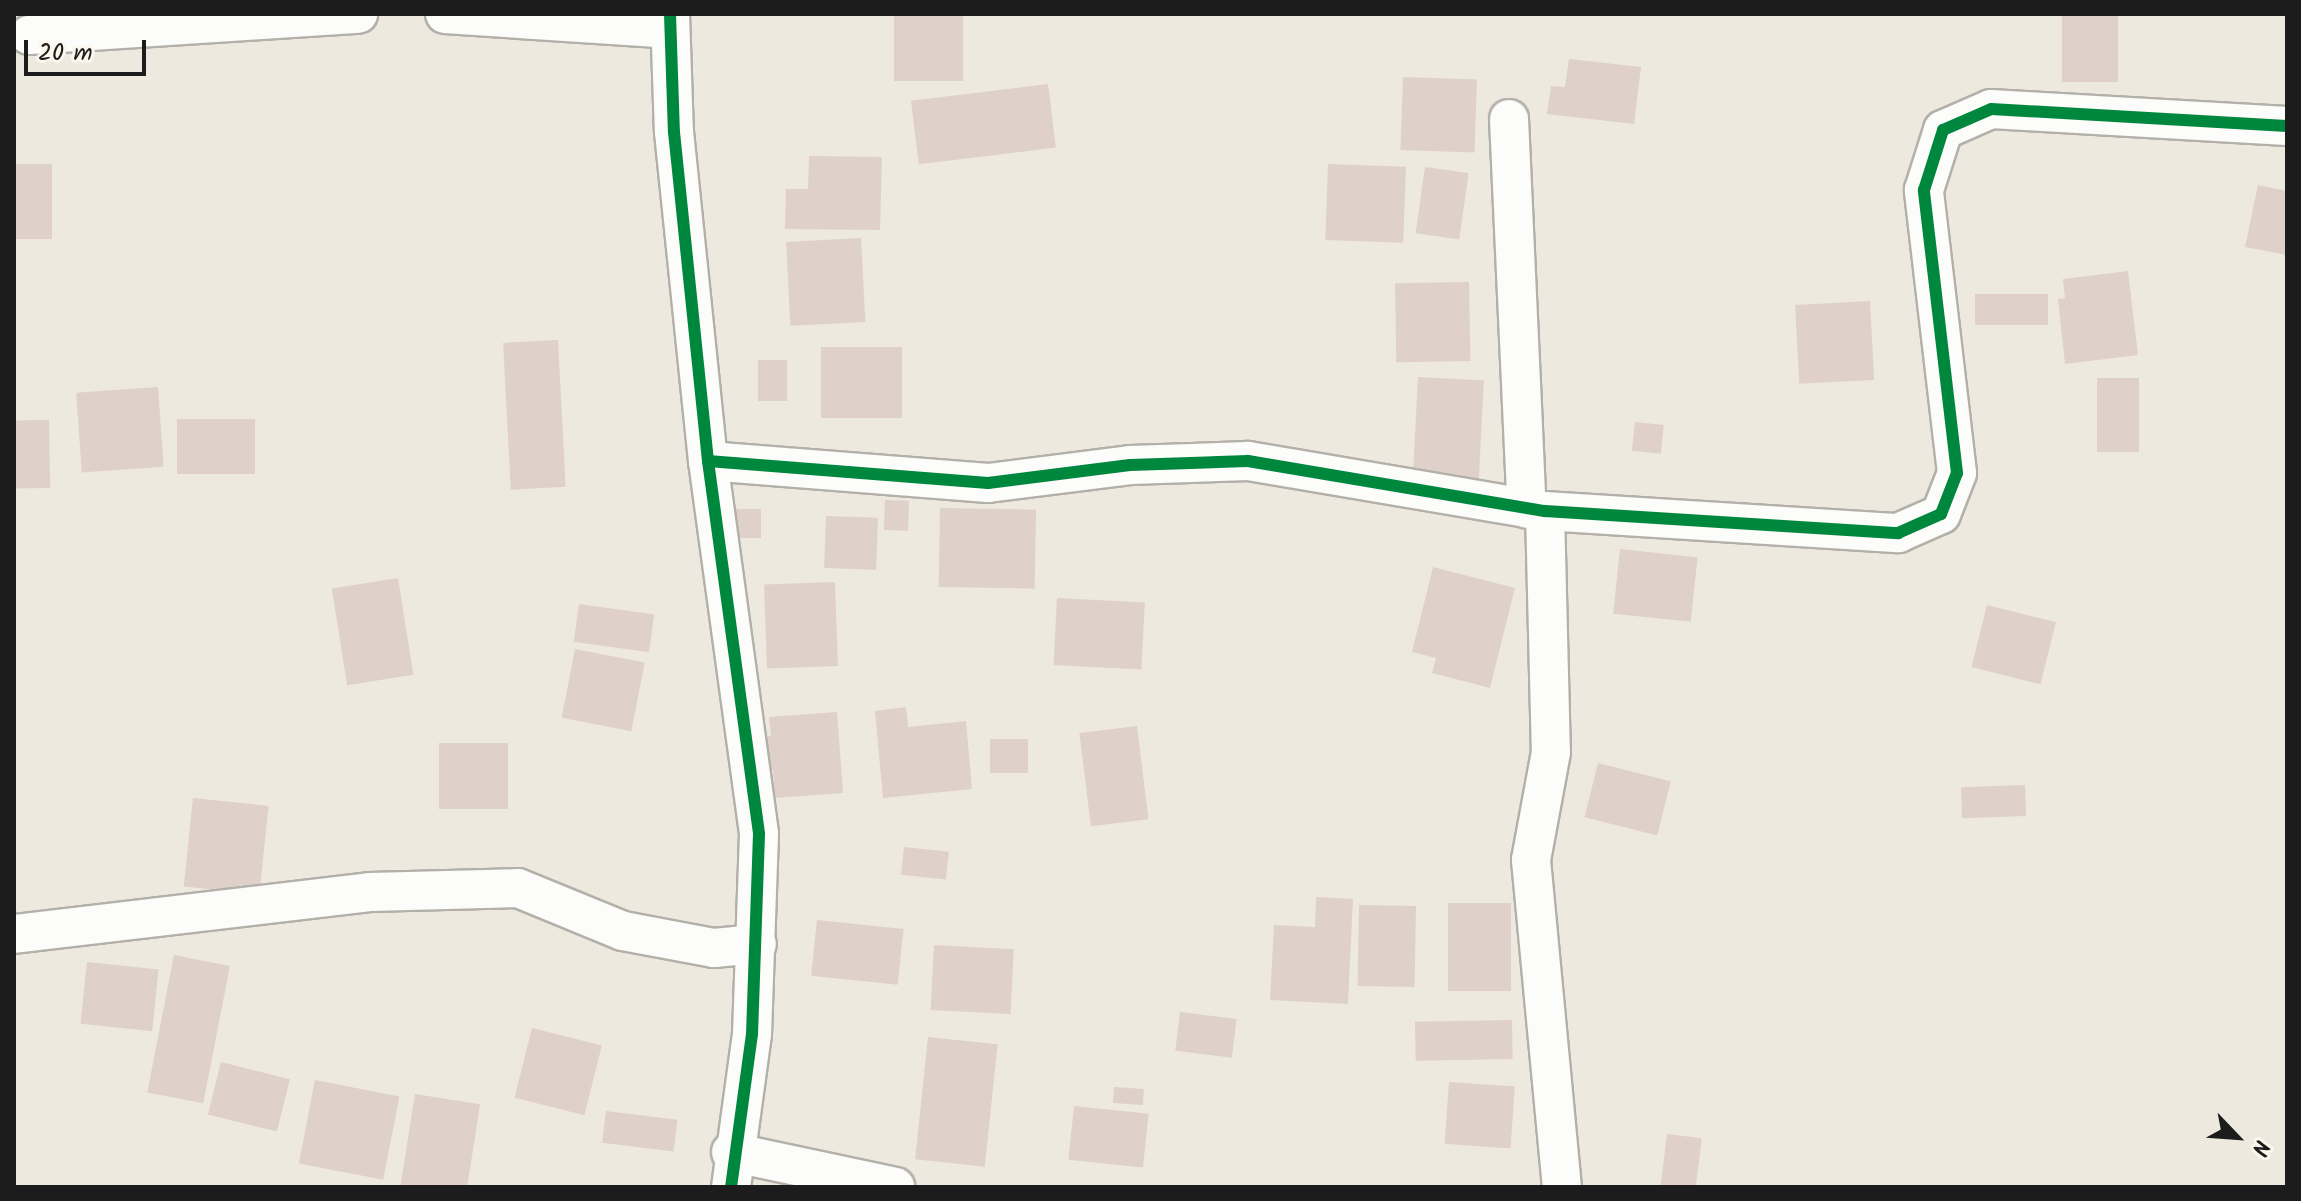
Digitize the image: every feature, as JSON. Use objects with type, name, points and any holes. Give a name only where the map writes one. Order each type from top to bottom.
[{"type":"street","points":[[29,35],[358,14]]},
{"type":"street","points":[[445,14],[670,22],[708,461],[757,820],[757,944],[731,1170],[895,1187]]},
{"type":"street","points":[[708,461],[988,483],[1130,465],[1248,461],[1536,510],[1898,533],[1924,526],[1953,495],[1957,473],[1924,190],[1943,130],[1991,109],[2286,123]]},
{"type":"street","points":[[1509,119],[1551,752],[1531,860],[1562,1187]]},
{"type":"street","points":[[14,934],[370,892],[518,888],[623,931],[714,948],[757,944]]},
{"type":"building","points":[[894,14],[963,14],[963,81],[894,81]]},
{"type":"building","points":[[2062,14],[2118,14],[2118,82],[2062,82]]},
{"type":"building","points":[[1569,59],[1641,67],[1634,124],[1547,114],[1551,86],[1565,87]]},
{"type":"building","points":[[1403,77],[1477,80],[1474,153],[1400,150]]},
{"type":"building","points":[[1048,84],[1056,148],[919,164],[911,101]]},
{"type":"building","points":[[809,156],[882,157],[880,230],[785,229],[786,189],[808,189]]},
{"type":"building","points":[[14,164],[52,164],[52,239],[14,239]]},
{"type":"building","points":[[1328,164],[1406,167],[1403,243],[1325,240]]},
{"type":"building","points":[[1425,167],[1469,173],[1459,239],[1416,233]]},
{"type":"building","points":[[2258,185],[2287,191],[2287,255],[2245,247]]},
{"type":"building","points":[[861,238],[865,322],[790,326],[786,242]]},
{"type":"building","points":[[2128,271],[2138,355],[2065,364],[2058,299],[2065,298],[2063,279]]},
{"type":"building","points":[[1469,282],[1470,361],[1396,362],[1395,283]]},
{"type":"building","points":[[1975,294],[2048,294],[2048,325],[1975,325]]},
{"type":"building","points":[[1870,301],[1874,380],[1799,384],[1795,305]]},
{"type":"building","points":[[558,340],[566,487],[511,490],[503,343]]},
{"type":"building","points":[[821,347],[902,347],[902,418],[821,418]]},
{"type":"building","points":[[758,360],[787,360],[787,401],[758,401]]},
{"type":"building","points":[[1418,377],[1484,380],[1479,483],[1413,480]]},
{"type":"building","points":[[2097,378],[2139,378],[2139,452],[2097,452]]},
{"type":"building","points":[[158,387],[164,467],[82,473],[76,393]]},
{"type":"building","points":[[177,419],[255,419],[255,474],[177,474]]},
{"type":"building","points":[[49,420],[50,488],[15,489],[14,421]]},
{"type":"building","points":[[1635,422],[1664,425],[1661,454],[1632,451]]},
{"type":"building","points":[[885,500],[909,501],[908,531],[884,530]]},
{"type":"building","points":[[940,508],[1036,510],[1035,589],[939,587]]},
{"type":"building","points":[[734,509],[761,509],[761,538],[734,538]]},
{"type":"building","points":[[826,516],[878,518],[876,570],[824,568]]},
{"type":"building","points":[[1620,549],[1698,557],[1691,622],[1613,614]]},
{"type":"building","points":[[1433,567],[1515,588],[1490,688],[1432,673],[1436,658],[1412,652]]},
{"type":"building","points":[[398,578],[413,675],[347,685],[332,588]]},
{"type":"building","points":[[835,582],[838,666],[767,668],[764,584]]},
{"type":"building","points":[[1057,598],[1145,603],[1141,670],[1053,665]]},
{"type":"building","points":[[579,604],[654,615],[649,652],[574,642]]},
{"type":"building","points":[[1987,605],[2056,622],[2040,684],[1972,667]]},
{"type":"building","points":[[575,649],[645,663],[631,731],[562,718]]},
{"type":"building","points":[[906,707],[908,727],[966,721],[972,789],[883,798],[875,711]]},
{"type":"building","points":[[837,712],[843,793],[775,798],[773,770],[759,771],[757,737],[771,736],[769,717]]},
{"type":"building","points":[[1137,726],[1148,819],[1091,826],[1079,733]]},
{"type":"building","points":[[990,739],[1028,739],[1028,773],[990,773]]},
{"type":"building","points":[[439,743],[508,743],[508,809],[439,809]]},
{"type":"building","points":[[1598,763],[1671,781],[1657,835],[1584,817]]},
{"type":"building","points":[[2025,785],[2026,816],[1962,818],[1961,787]]},
{"type":"building","points":[[193,798],[269,806],[259,894],[184,887]]},
{"type":"building","points":[[904,847],[949,852],[946,880],[901,875]]},
{"type":"building","points":[[1316,897],[1353,899],[1348,1004],[1270,1000],[1274,925],[1315,927]]},
{"type":"building","points":[[1448,903],[1511,903],[1511,991],[1448,991]]},
{"type":"building","points":[[1359,905],[1416,906],[1415,987],[1358,986]]},
{"type":"building","points":[[817,920],[904,929],[898,985],[811,976]]},
{"type":"building","points":[[934,945],[1014,949],[1010,1014],[931,1010]]},
{"type":"building","points":[[174,955],[230,966],[203,1103],[147,1092]]},
{"type":"building","points":[[87,962],[159,970],[152,1031],[81,1024]]},
{"type":"building","points":[[1180,1012],[1237,1019],[1232,1058],[1175,1051]]},
{"type":"building","points":[[1512,1020],[1513,1059],[1416,1061],[1415,1022]]},
{"type":"building","points":[[532,1028],[602,1045],[584,1115],[515,1098]]},
{"type":"building","points":[[928,1037],[998,1044],[985,1167],[915,1159]]},
{"type":"building","points":[[221,1062],[290,1079],[277,1132],[208,1114]]},
{"type":"building","points":[[315,1080],[399,1096],[383,1180],[299,1163]]},
{"type":"building","points":[[1449,1082],[1515,1087],[1511,1148],[1445,1144]]},
{"type":"building","points":[[1114,1087],[1144,1089],[1143,1105],[1113,1103]]},
{"type":"building","points":[[415,1094],[480,1104],[467,1187],[400,1187]]},
{"type":"building","points":[[1074,1106],[1149,1114],[1143,1168],[1068,1160]]},
{"type":"building","points":[[606,1111],[677,1120],[674,1152],[602,1143]]},
{"type":"building","points":[[1667,1134],[1702,1138],[1696,1187],[1661,1187]]},
{"type":"cycle path","points":[[670,14],[674,132],[708,461],[759,834],[752,1034],[731,1187]]},
{"type":"cycle path","points":[[708,461],[988,483],[1130,465],[1248,461],[1545,511],[1898,533],[1941,514],[1957,473],[1924,190],[1943,130],[1991,109],[2287,126]]}]
